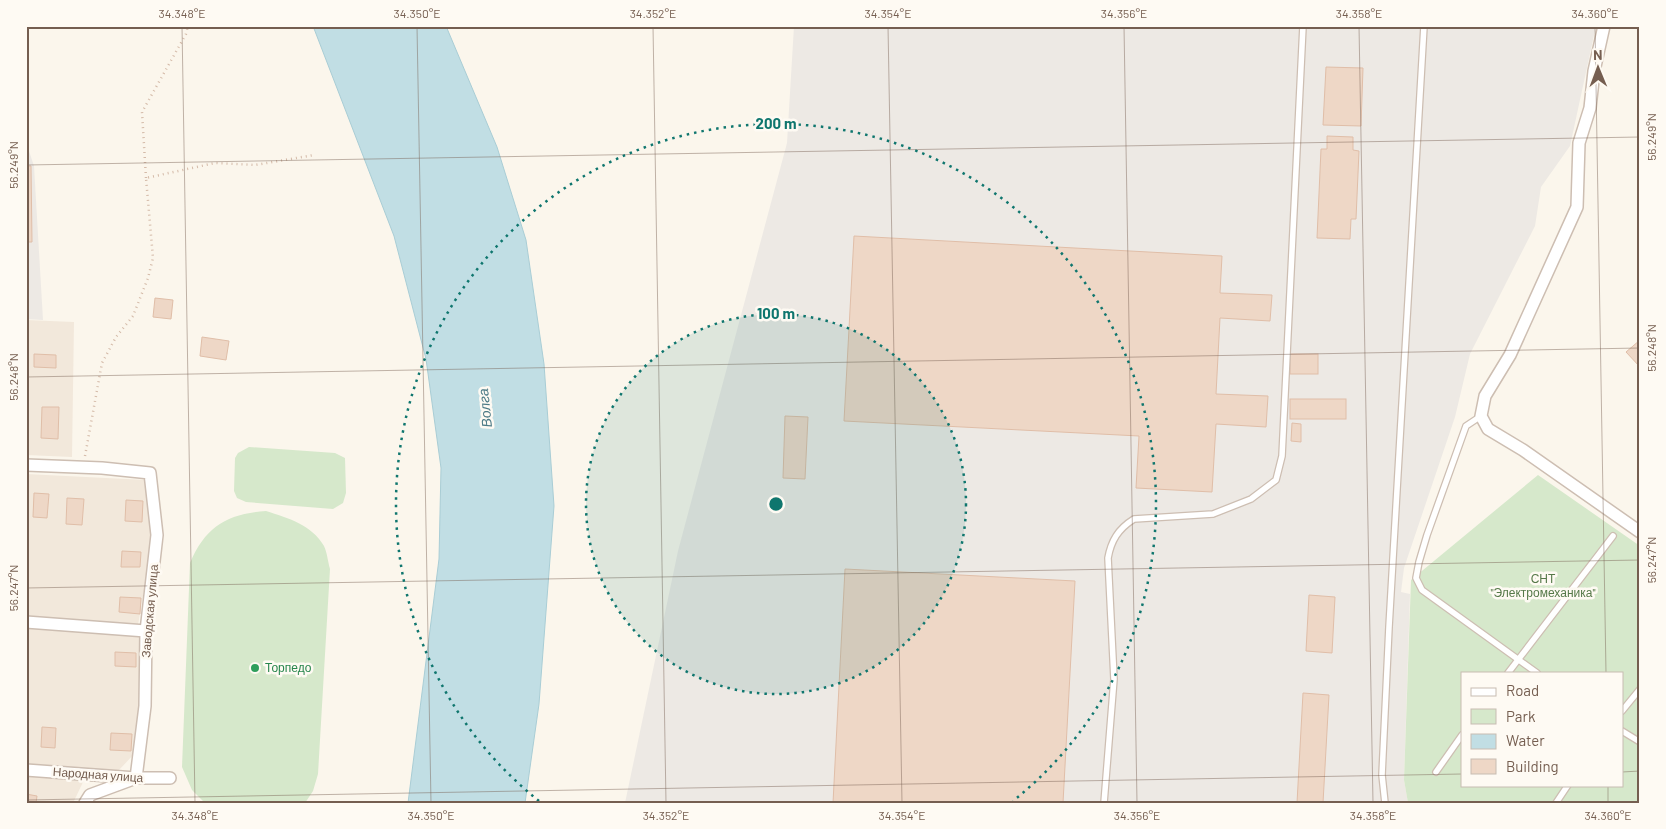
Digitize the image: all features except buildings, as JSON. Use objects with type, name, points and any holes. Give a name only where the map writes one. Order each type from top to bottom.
[{"type":"street","points":[[1604,26],[1594,70],[1590,108],[1579,143],[1577,207],[1510,355],[1484,396],[1481,416],[1488,429],[1523,450],[1640,532]]},
{"type":"street","points":[[26,465],[82,467]]},
{"type":"street","name":"Заводская улица","points":[[82,467],[150,473],[157,535],[146,631],[146,706],[136,778]]},
{"type":"street","points":[[26,622],[146,631]]},
{"type":"street","name":"Народная улица","points":[[26,770],[136,778],[170,778]]},
{"type":"street","points":[[85,803],[90,795],[136,778]]},
{"type":"lane","points":[[1104,803],[1114,679],[1108,558],[1111,542],[1124,525],[1134,520],[1213,514],[1251,499],[1276,480],[1282,456],[1303,26]]},
{"type":"lane","points":[[1385,803],[1382,775],[1389,627],[1424,26]]},
{"type":"lane","points":[[1481,416],[1466,426],[1453,458],[1419,562],[1417,583],[1422,590],[1536,672]]},
{"type":"lane","points":[[1509,672],[1613,536]]},
{"type":"lane","points":[[1624,709],[1640,689]]},
{"type":"lane","points":[[1624,732],[1640,742]]},
{"type":"lane","points":[[1436,772],[1461,736]]},
{"type":"lane","points":[[1556,803],[1567,786]]},
{"type":"path","points":[[82,467],[102,363],[116,336],[133,316],[148,278],[153,258],[142,112],[186,34],[188,26]]},
{"type":"path","points":[[146,178],[215,163],[255,165],[314,155]]},
{"type":"shaded area","points":[[794,26],[1596,26],[1570,146],[1541,187],[1535,226],[1470,354],[1455,417],[1404,568],[1401,592],[1410,594],[1404,780],[1408,803],[625,803],[678,551],[787,143]]},
{"type":"shaded area","points":[[26,142],[34,166],[43,320],[26,319]]},
{"type":"shaded area","points":[[26,320],[74,322],[72,457],[26,455]]},
{"type":"shaded area","points":[[26,474],[146,480],[153,538],[138,625],[26,617]]},
{"type":"shaded area","points":[[26,628],[143,634],[135,753],[118,771],[26,765]]},
{"type":"shaded area","points":[[26,776],[84,780],[73,803],[26,803]]},
{"type":"green space","points":[[249,447],[335,453],[345,458],[346,493],[343,503],[333,509],[246,502],[237,498],[234,491],[235,458],[238,453]]},
{"type":"green space","name":"СНТ \"Электромеханика\"","points":[[1538,475],[1640,546],[1640,803],[1408,803],[1404,780],[1411,580]]},
{"type":"green space","name":"Торпедо","points":[[266,511],[299,523],[313,533],[324,546],[330,569],[318,774],[313,791],[305,803],[205,803],[192,790],[182,767],[190,563],[203,540],[219,524],[240,515]]},
{"type":"water","name":"Волга","points":[[313,26],[446,26],[497,147],[526,240],[544,364],[554,506],[539,704],[525,803],[408,803],[439,559],[441,468],[426,359],[394,236]]},
{"type":"place","name":"Торпедо","points":[[255,668]]}]
